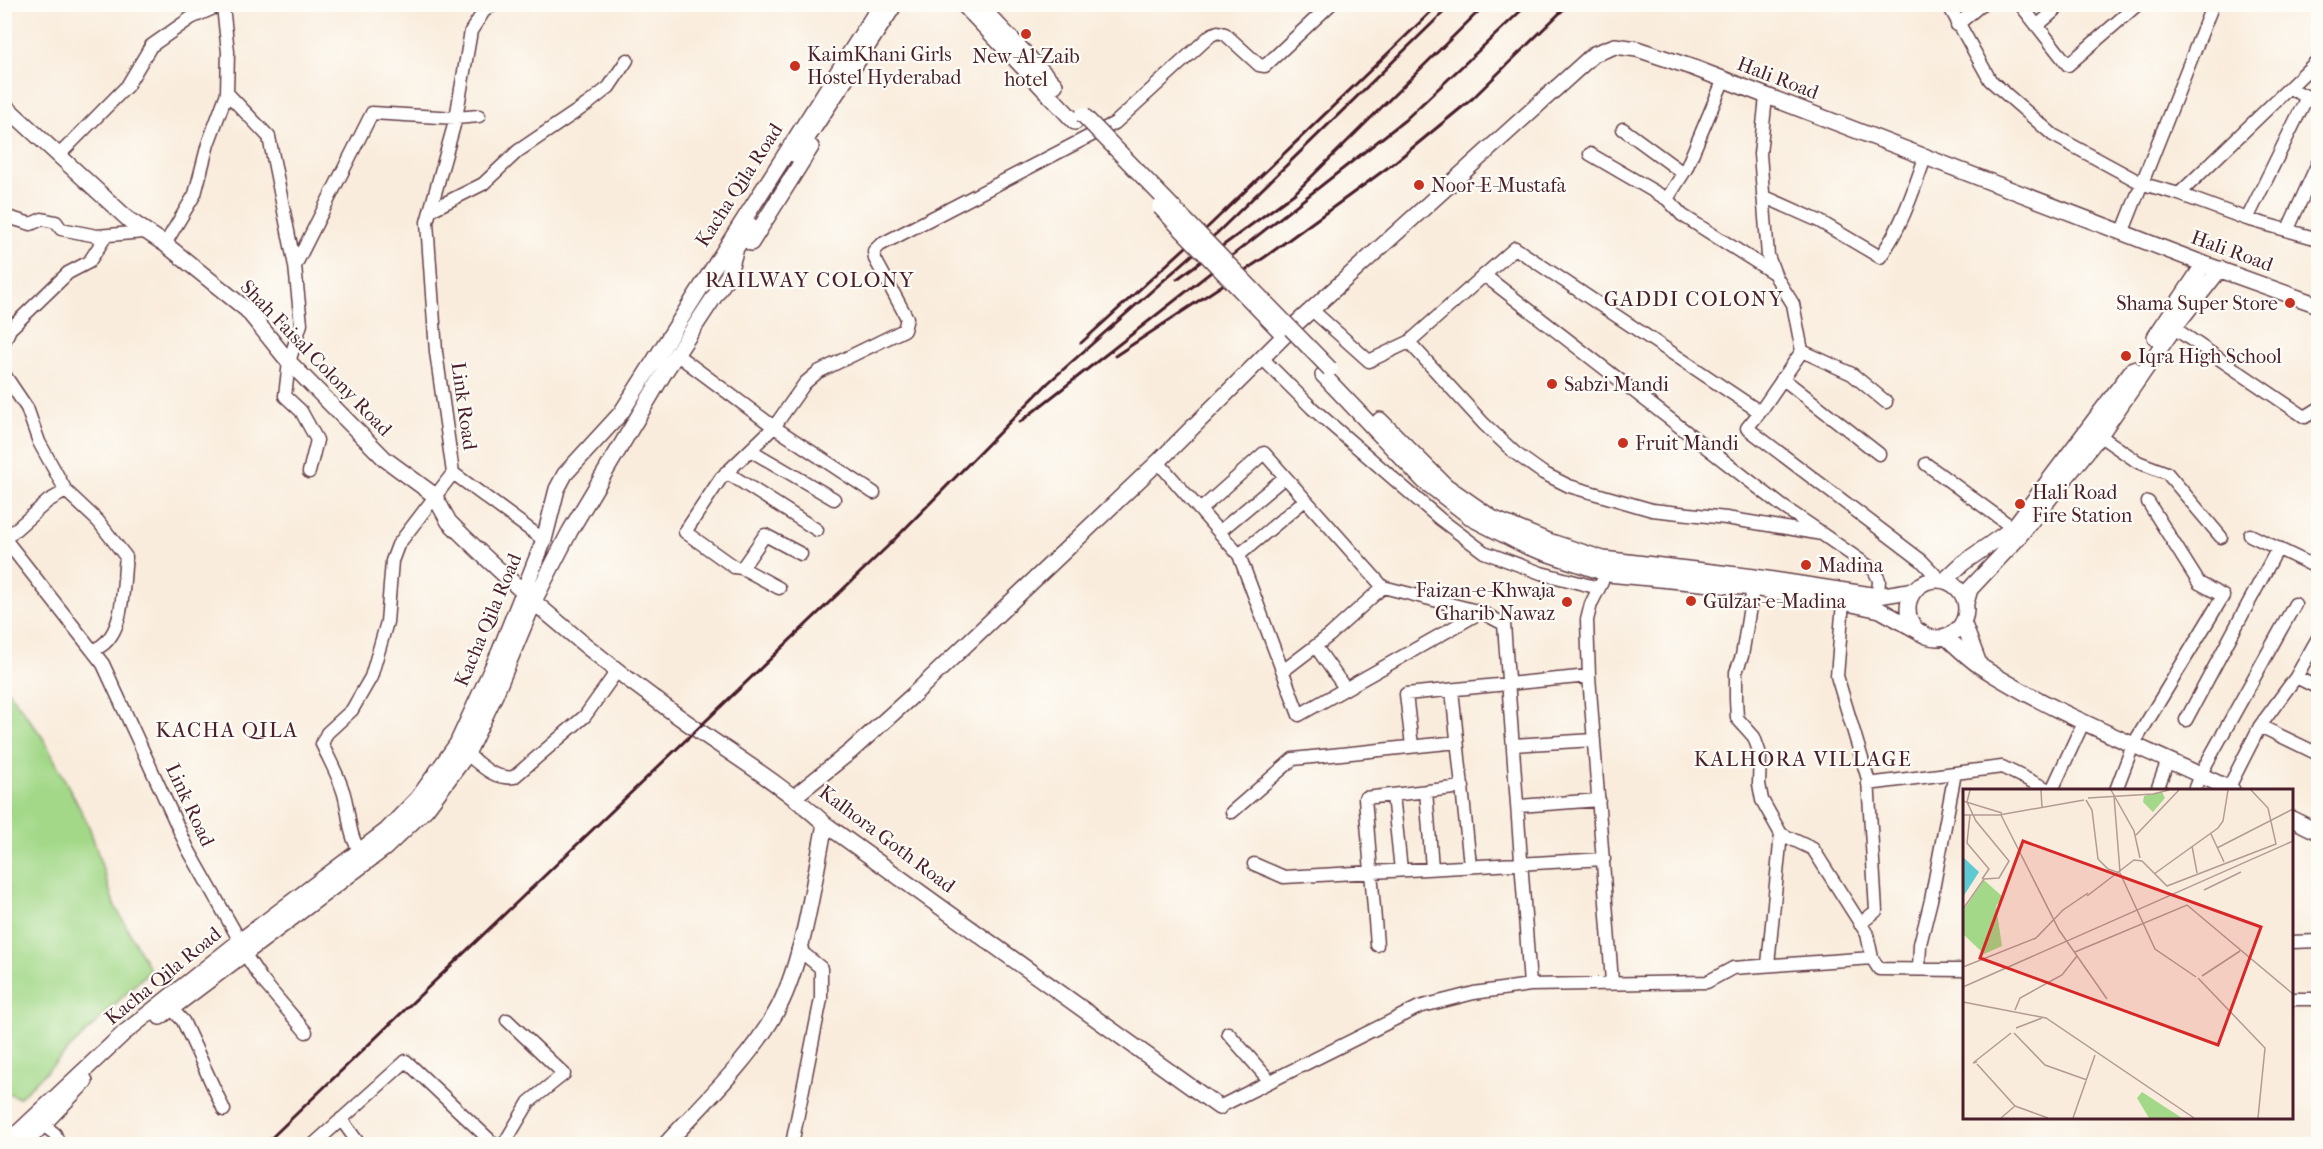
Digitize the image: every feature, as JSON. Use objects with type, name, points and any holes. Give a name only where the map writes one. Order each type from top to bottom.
[{"type":"street","name":"Link Road","points":[[360,851],[353,841],[350,814],[342,787],[322,744],[327,733],[352,710],[371,677],[387,622],[392,561],[398,545],[453,473],[436,352],[427,222],[433,209],[456,118],[471,31],[484,11],[494,4]]},
{"type":"street","points":[[852,48],[865,18],[866,4]]},
{"type":"street","name":"Kacha Qila Road","points":[[24,1144],[38,1121],[124,1033],[242,947],[361,867],[407,828],[449,780],[467,754],[495,694],[529,595],[550,523],[557,489],[565,474],[621,413],[881,4]]},
{"type":"street","points":[[728,276],[740,242],[895,4]]},
{"type":"street","name":"Kacha Qila Road","points":[[6,1144],[38,1121],[242,947],[403,815],[457,744],[529,595],[676,354],[906,4]]},
{"type":"street","points":[[963,4],[1079,118],[1327,372],[1424,481],[1473,519],[1528,548],[1608,574],[1753,588],[1843,602],[1880,610],[1922,633],[1937,638],[1945,636],[1963,622]]},
{"type":"street","points":[[978,4],[1079,118]]},
{"type":"street","points":[[779,588],[742,568],[734,567],[685,532],[685,529],[726,472],[774,427],[805,383],[818,372],[903,330],[907,325],[907,318],[875,259],[874,251],[880,245],[1115,123],[1211,35],[1218,32],[1225,34],[1258,65],[1265,66],[1331,4]]},
{"type":"street","points":[[1948,4],[1990,80],[2054,135],[2143,184],[2179,194],[2247,219],[2319,239]]},
{"type":"street","points":[[1957,24],[1982,4]]},
{"type":"street","points":[[2020,4],[2068,65],[2138,4]]},
{"type":"street","points":[[2037,26],[2062,4]]},
{"type":"street","points":[[2122,231],[2143,184],[2213,4]]},
{"type":"street","points":[[59,155],[127,86],[151,46],[191,18],[223,5],[228,52],[227,93],[208,144],[195,194],[165,244]]},
{"type":"street","name":"Hali Road","points":[[795,796],[851,751],[912,696],[1158,462],[1298,322],[1594,54],[1615,46],[1637,50],[1724,79],[2204,264],[2319,305]]},
{"type":"street","points":[[433,209],[483,184],[518,151],[589,103],[609,87],[627,60]]},
{"type":"street","points":[[2179,194],[2319,60]]},
{"type":"street","points":[[1667,199],[1683,173],[1724,79]]},
{"type":"street","points":[[2247,219],[2313,99],[2289,88]]},
{"type":"street","points":[[227,93],[269,137],[295,266],[301,324],[289,362],[285,396],[301,411],[317,440],[309,472]]},
{"type":"street","points":[[1766,97],[1760,154],[1768,256],[1775,274],[1793,304],[1802,351],[1747,428],[1922,561],[1942,580],[1957,587],[1966,603]]},
{"type":"street","name":"Shah Faisal Colony Road","points":[[4,105],[144,232],[165,244],[247,310],[289,362],[385,459],[434,495],[449,522],[529,595]]},
{"type":"street","points":[[295,266],[372,113],[456,118],[479,116]]},
{"type":"street","points":[[1623,129],[1683,173]]},
{"type":"street","points":[[1590,154],[1667,199],[1682,215],[1775,274]]},
{"type":"street","points":[[1763,196],[1819,221],[1880,257],[1907,213],[1926,155]]},
{"type":"street","points":[[2288,229],[2319,163]]},
{"type":"street","points":[[4,216],[31,224],[42,219],[49,220],[56,222],[61,229],[106,236],[144,232]]},
{"type":"street","points":[[4,342],[10,328],[68,273],[89,262],[106,236]]},
{"type":"street","points":[[711,269],[740,242]]},
{"type":"street","points":[[1312,310],[1369,361],[1409,342],[1515,248],[1760,412]]},
{"type":"street","points":[[1327,372],[1446,486],[1492,518],[1548,541],[1603,559],[1754,577],[1878,596],[1915,590],[1930,580],[1942,580],[2013,528],[2094,432],[2204,264]]},
{"type":"street","points":[[1979,665],[1963,622],[1970,589],[2016,540],[2094,432],[2220,269]]},
{"type":"street","points":[[1484,275],[1782,506],[1874,570],[1878,580],[1878,596]]},
{"type":"street","points":[[2174,328],[2305,417],[2319,409]]},
{"type":"street","points":[[1409,342],[1484,424],[1515,453],[1543,473],[1569,486],[1652,510],[1726,518],[1822,534]]},
{"type":"street","points":[[1802,351],[1852,374],[1886,402]]},
{"type":"street","points":[[676,354],[774,427],[874,493]]},
{"type":"street","points":[[1262,358],[1312,408],[1431,512],[1484,552],[1541,573],[1599,588]]},
{"type":"street","points":[[4,374],[27,408],[39,442],[66,491],[98,521],[126,557],[117,628],[104,646],[93,650]]},
{"type":"street","points":[[1782,378],[1879,454]]},
{"type":"street","points":[[2094,432],[2138,462],[2167,473],[2221,537]]},
{"type":"street","points":[[750,450],[834,499]]},
{"type":"street","points":[[1200,510],[1264,453],[1383,587],[1481,612],[1504,624],[1530,985]]},
{"type":"street","points":[[1158,462],[1239,555],[1299,715],[1481,612]]},
{"type":"street","points":[[1926,464],[2013,528]]},
{"type":"street","points":[[726,472],[817,530]]},
{"type":"street","points":[[453,473],[544,540]]},
{"type":"street","points":[[1220,531],[1285,477]]},
{"type":"street","points":[[5,539],[48,501],[66,491]]},
{"type":"street","points":[[1239,555],[1305,500]]},
{"type":"street","points":[[2116,789],[2133,745],[2223,596],[2199,583],[2148,502]]},
{"type":"street","points":[[550,523],[564,518],[570,531]]},
{"type":"street","points":[[742,568],[765,535],[801,554]]},
{"type":"street","points":[[2250,535],[2319,568]]},
{"type":"street","name":"Link Road","points":[[5,539],[103,664],[188,849],[242,947],[262,980],[306,1032]]},
{"type":"street","points":[[2186,720],[2278,548]]},
{"type":"street","points":[[1608,574],[1599,588],[1587,620],[1589,676],[1612,982]]},
{"type":"street","points":[[1283,672],[1316,647],[1383,587]]},
{"type":"street","points":[[1753,588],[1742,656],[1736,672],[1737,718],[1754,737],[1760,754],[1759,784],[1762,800],[1780,834],[1768,964]]},
{"type":"street","points":[[1915,590],[1908,608],[1910,618],[1922,633]]},
{"type":"street","name":"Kalhora Goth Road","points":[[529,595],[594,655],[762,776],[795,796],[825,824],[1219,1107]]},
{"type":"street","points":[[1843,602],[1837,676],[1868,784],[1876,911],[1860,924]]},
{"type":"street","points":[[2194,789],[2295,604]]},
{"type":"street","points":[[1945,636],[1979,665],[2083,723],[2228,789]]},
{"type":"street","points":[[2230,789],[2260,726],[2296,677],[2319,638]]},
{"type":"street","points":[[1316,647],[1345,688]]},
{"type":"street","points":[[467,754],[494,775],[502,778],[514,777],[585,716],[617,671]]},
{"type":"street","points":[[1412,746],[1406,694],[1589,676]]},
{"type":"street","points":[[2296,677],[2319,688]]},
{"type":"street","points":[[1452,690],[1470,865]]},
{"type":"street","points":[[2050,789],[2083,723]]},
{"type":"street","points":[[2260,726],[2319,754]]},
{"type":"street","points":[[1514,745],[1594,740]]},
{"type":"street","points":[[1233,812],[1293,759],[1457,742]]},
{"type":"street","points":[[2157,789],[2168,760]]},
{"type":"street","points":[[1868,784],[2002,767],[2048,789]]},
{"type":"street","points":[[1920,969],[1920,944],[1931,900],[1955,773]]},
{"type":"street","points":[[1377,945],[1365,798],[1463,787]]},
{"type":"street","points":[[1426,791],[1432,868]]},
{"type":"street","points":[[1394,795],[1401,870]]},
{"type":"street","points":[[1518,806],[1599,800]]},
{"type":"street","points":[[2293,819],[2319,832]]},
{"type":"street","points":[[666,1144],[761,1036],[776,1012],[798,949],[825,824]]},
{"type":"street","points":[[1780,834],[1813,849],[1867,934],[1872,958],[1880,969],[1963,970]]},
{"type":"street","points":[[1254,864],[1284,877],[1604,859]]},
{"type":"street","points":[[2293,942],[2319,941]]},
{"type":"street","points":[[792,1144],[822,999],[821,969],[798,949]]},
{"type":"street","points":[[1219,1107],[1419,1007],[1474,993],[1530,985],[1707,982],[1733,969],[1768,964],[1872,958]]},
{"type":"street","points":[[2293,999],[2319,999]]},
{"type":"street","points":[[171,1008],[183,1022],[224,1110]]},
{"type":"street","points":[[504,1144],[529,1102],[564,1074],[507,1020]]},
{"type":"street","points":[[1228,1033],[1269,1080]]},
{"type":"street","points":[[314,1144],[406,1061],[494,1144]]},
{"type":"street","points":[[341,1119],[359,1144]]},
{"type":"street","points":[[38,1121],[55,1134],[59,1144]]},
{"type":"green space","points":[[4,685],[43,738],[89,826],[114,904],[150,970],[19,1098],[4,1091]]},
{"type":"railway","points":[[1081,343],[1209,226],[1439,4]]},
{"type":"railway","points":[[265,1144],[887,547],[1048,383],[1217,233],[1452,4]]},
{"type":"railway","points":[[1177,279],[1295,193],[1486,4]]},
{"type":"railway","points":[[1020,422],[1405,120],[1528,4]]},
{"type":"railway","points":[[1115,356],[1265,257],[1394,163],[1473,98],[1569,4]]},
{"type":"place","name":"New-Al-Zaib hotel","points":[[1026,34]]},
{"type":"place","name":"KaimKhani Girls Hostel Hyderabad","points":[[795,66]]},
{"type":"place","name":"Noor-E-Mustafa","points":[[1419,185]]},
{"type":"place","name":"Shama Super Store","points":[[2290,303]]},
{"type":"place","name":"Iqra High School","points":[[2126,356]]},
{"type":"place","name":"Sabzi Mandi","points":[[1552,384]]},
{"type":"place","name":"Fruit Mandi","points":[[1623,443]]},
{"type":"place","name":"Hali Road Fire Station","points":[[2020,504]]},
{"type":"place","name":"Madina","points":[[1806,565]]},
{"type":"place","name":"Gulzar-e-Madina","points":[[1691,601]]},
{"type":"place","name":"Faizan-e-Khwaja Gharib Nawaz","points":[[1567,602]]},
{"type":"district","name":"RAILWAY COLONY","points":[[810,280]]},
{"type":"district","name":"GADDI COLONY","points":[[1694,299]]},
{"type":"district","name":"KACHA QILA","points":[[227,730]]},
{"type":"district","name":"KALHORA VILLAGE","points":[[1803,759]]}]
